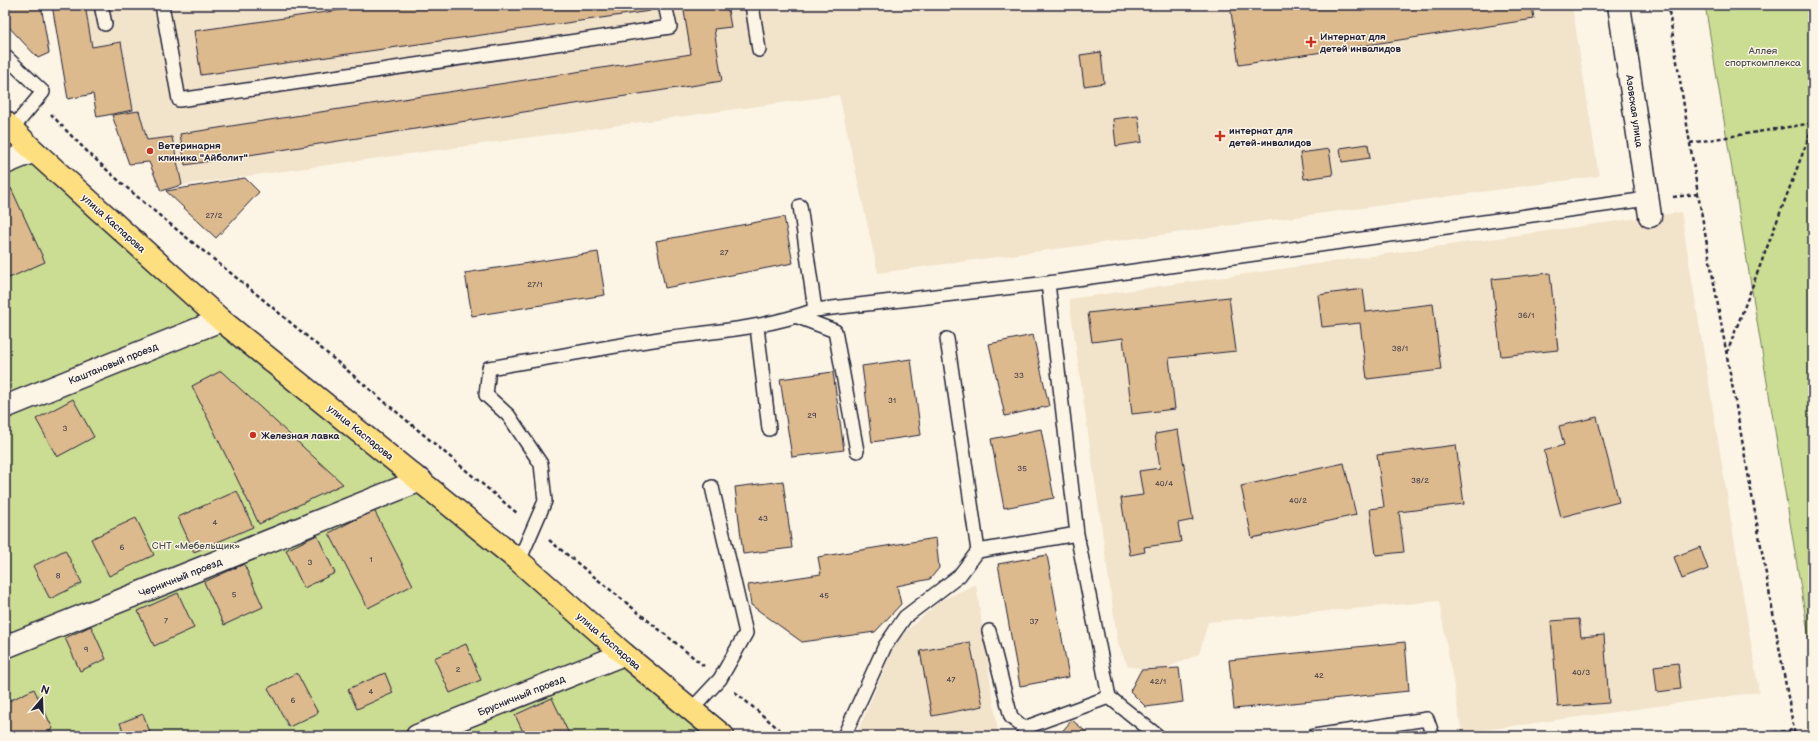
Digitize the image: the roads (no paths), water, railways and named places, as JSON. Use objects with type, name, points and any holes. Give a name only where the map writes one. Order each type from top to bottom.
[{"type":"main road","name":"улица Каспарова","points":[[9,126],[34,151],[221,320],[421,480],[519,561],[624,654],[723,736]]},
{"type":"street","name":"Азовская улица","points":[[1619,5],[1649,208]]},
{"type":"street","points":[[5,163],[34,151]]},
{"type":"street","name":"Каштановый проезд","points":[[5,407],[221,320]]},
{"type":"street","name":"Черничный проезд","points":[[5,647],[421,480]]},
{"type":"street","name":"Брусничный проезд","points":[[417,736],[624,654]]},
{"type":"lane","points":[[101,5],[105,24]]},
{"type":"lane","points":[[165,5],[162,5],[179,100],[670,27],[665,5]]},
{"type":"lane","points":[[752,5],[759,50]]},
{"type":"lane","points":[[5,56],[43,92],[38,99],[9,126]]},
{"type":"lane","points":[[800,206],[815,310]]},
{"type":"lane","points":[[519,561],[545,501],[541,464],[509,416],[486,395],[490,368],[671,338],[757,327],[815,310],[1048,283],[1649,208]]},
{"type":"lane","points":[[1048,283],[1077,534],[1109,697],[1158,736]]},
{"type":"lane","points":[[798,316],[835,331],[857,451]]},
{"type":"lane","points":[[757,327],[769,429]]},
{"type":"lane","points":[[947,339],[978,551]]},
{"type":"lane","points":[[691,710],[720,679],[746,633],[712,487]]},
{"type":"lane","points":[[844,736],[885,646],[905,617],[959,576],[978,551],[1077,534]]},
{"type":"lane","points":[[989,631],[1011,717],[1020,732],[1109,697]]},
{"type":"lane","points":[[1314,736],[1427,719],[1433,736]]},
{"type":"place","name":"Интернат для детей инвалидов","points":[[1311,42]]},
{"type":"place","name":"интернат для детей-инвалидов","points":[[1220,136]]},
{"type":"place","name":"Ветеринарня клиника \"Айболит\"","points":[[150,151]]},
{"type":"place","name":"Железная лавка","points":[[253,435]]},
{"type":"park label","name":"Аллея спорткомплекса","points":[[1763,56]]},
{"type":"park label","name":"СНТ «Мебельщик»","points":[[196,545]]}]
